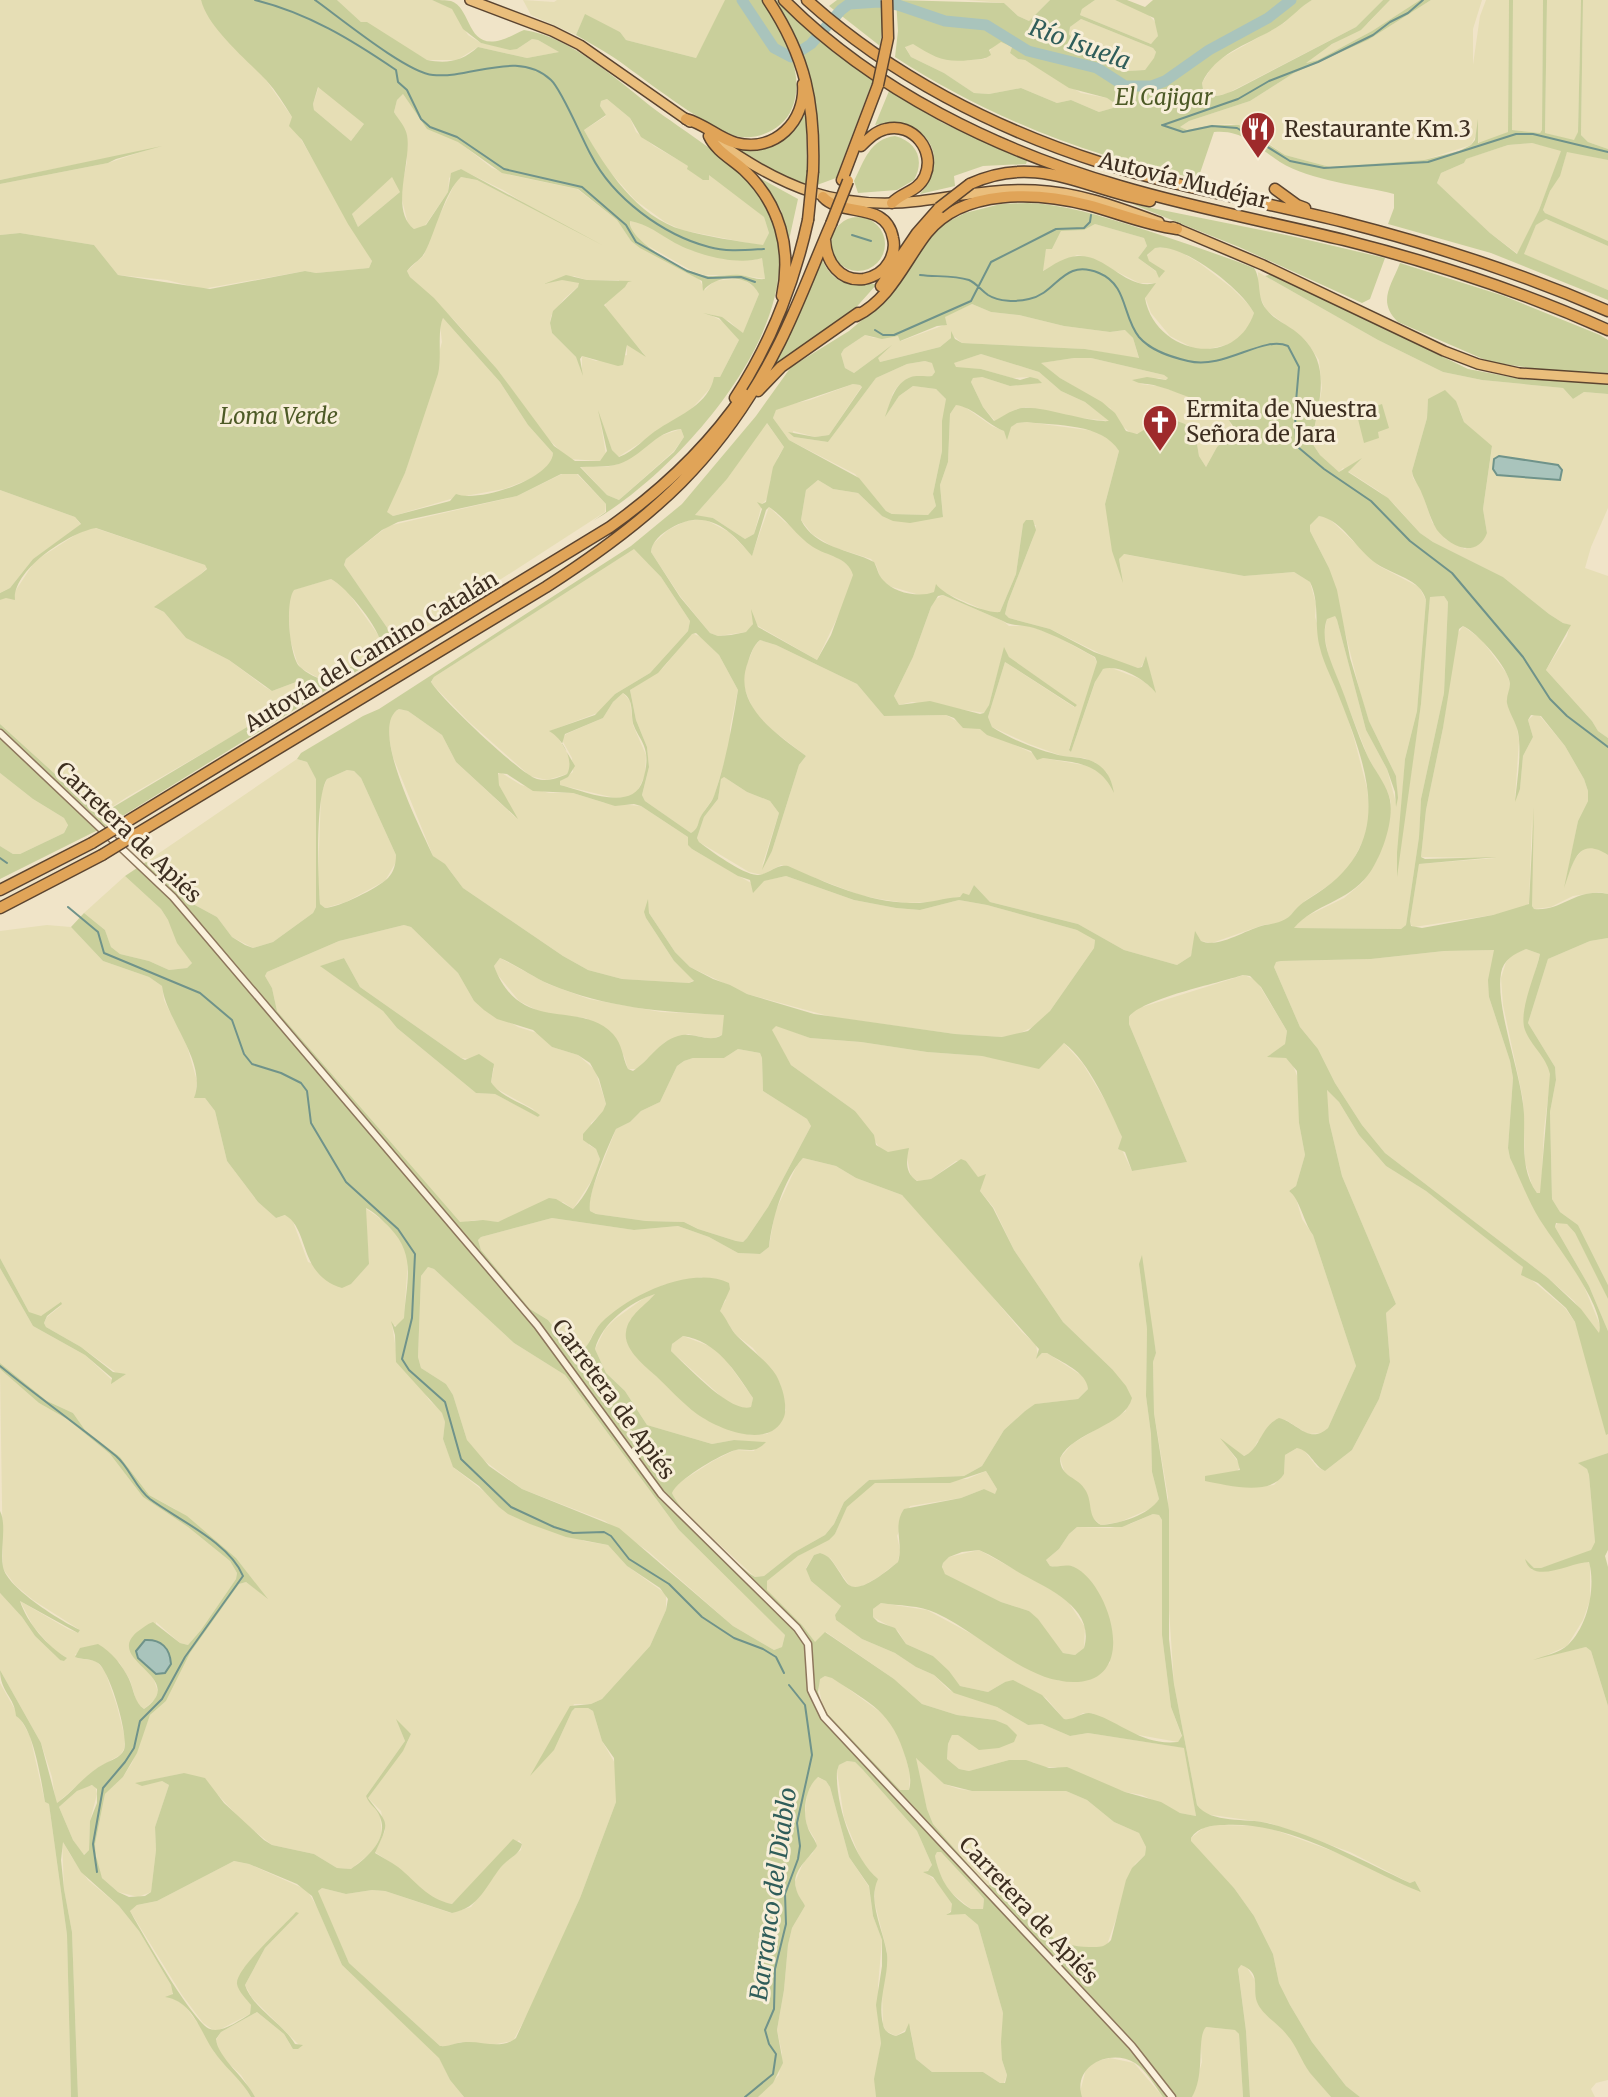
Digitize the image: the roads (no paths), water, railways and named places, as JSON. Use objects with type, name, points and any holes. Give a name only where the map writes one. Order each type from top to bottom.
[{"type":"highway","points":[[470,0],[567,38],[772,177],[823,197],[870,204],[1001,190],[1039,190],[1102,201],[1263,265],[1444,351],[1478,364],[1531,374],[1608,379]]},
{"type":"highway","points":[[569,554],[655,486],[694,449],[735,397],[774,329],[794,277],[808,220],[813,171],[813,116],[805,73],[796,49],[768,0]]},
{"type":"highway","name":"Autovía Mudéjar","points":[[784,0],[833,44],[923,103],[1010,147],[1105,182],[1444,268],[1608,330]]},
{"type":"highway","points":[[738,408],[776,338],[845,180],[878,85],[888,38],[887,0]]},
{"type":"highway","name":"Autovía Mudéjar","points":[[809,2],[844,31],[919,81],[997,122],[1085,157],[1173,183],[1371,230],[1488,264],[1608,311]]},
{"type":"highway","points":[[686,119],[737,143],[756,145],[773,140],[798,117],[805,73]]},
{"type":"highway","points":[[845,180],[877,102],[878,85]]},
{"type":"highway","points":[[861,146],[877,132],[893,128],[908,131],[924,146],[928,161],[925,177],[915,189],[892,203]]},
{"type":"highway","points":[[709,136],[714,146],[763,191],[780,224],[786,266],[774,329]]},
{"type":"highway","points":[[856,316],[939,208],[970,184],[999,173],[1036,171],[1120,196],[1173,206],[1184,203]]},
{"type":"highway","points":[[1173,183],[1179,179],[1202,182]]},
{"type":"highway","points":[[1275,189],[1297,205],[1361,222],[1371,230]]},
{"type":"highway","points":[[823,197],[828,203],[864,210],[881,218],[893,235],[892,255],[877,275],[852,278],[831,264],[825,236]]},
{"type":"highway","points":[[738,408],[781,367],[867,309],[885,292],[935,225],[955,211],[981,202],[1020,197],[1068,200],[1177,229]]},
{"type":"highway","points":[[738,408],[781,341],[828,223]]},
{"type":"highway","name":"Autovía del Camino Catalán","points":[[0,908],[102,855],[591,558],[636,525],[680,485],[716,446],[738,408]]},
{"type":"highway","name":"Autovía del Camino Catalán","points":[[0,890],[92,843],[569,554],[667,482],[738,408]]},
{"type":"street","name":"Carretera de Apiés","points":[[0,733],[168,890],[537,1325],[661,1494],[797,1628],[808,1644],[809,1676],[816,1703],[835,1731],[1125,2039],[1172,2097]]},
{"type":"water","points":[[1499,456],[1558,465],[1562,470],[1560,480],[1497,475],[1493,469],[1494,459]]},
{"type":"water","points":[[145,1640],[156,1641],[167,1649],[171,1664],[165,1673],[156,1674],[138,1658],[136,1651]]},
{"type":"waterway","points":[[255,0],[293,12],[329,29],[396,70],[398,82],[407,90],[421,119],[430,127],[457,137],[504,169],[582,187],[626,225],[636,242],[687,271],[708,278],[741,277],[755,282]]},
{"type":"waterway","points":[[315,0],[391,55],[421,72],[448,75],[509,66],[538,71],[556,85],[600,171],[641,213],[674,234],[709,247],[764,249]]},
{"type":"waterway","name":"Río Isuela","points":[[742,0],[774,48],[791,57],[811,44],[849,4],[879,2],[945,21],[986,25],[1028,51],[1097,68],[1125,86],[1152,86],[1165,81],[1209,50],[1268,18],[1291,0]]},
{"type":"waterway","points":[[1163,125],[1238,99],[1269,81],[1318,62],[1373,35],[1423,0]]},
{"type":"waterway","points":[[1162,125],[1183,132],[1212,126],[1237,128],[1290,161],[1324,168],[1428,162],[1516,134],[1533,134],[1608,152]]},
{"type":"waterway","points":[[875,330],[883,335],[894,335],[971,301],[991,262],[1056,229],[1084,228],[1090,222],[1091,215]]},
{"type":"waterway","points":[[852,235],[871,241]]},
{"type":"waterway","points":[[920,275],[969,280],[992,297],[1014,301],[1039,296],[1068,273],[1087,270],[1099,273],[1115,285],[1139,337],[1155,350],[1168,355],[1188,361],[1216,361],[1267,345],[1288,346],[1299,367],[1295,413],[1299,448],[1371,501],[1410,541],[1452,573],[1523,657],[1550,699],[1608,747]]},
{"type":"waterway","name":"Barranco del Diablo","points":[[0,858],[7,863]]},
{"type":"waterway","name":"Barranco del Diablo","points":[[68,907],[98,932],[104,953],[200,993],[232,1020],[244,1054],[252,1064],[281,1073],[301,1083],[307,1091],[311,1123],[346,1182],[398,1229],[415,1254],[412,1318],[402,1359],[409,1370],[445,1402],[461,1459],[511,1507],[573,1533],[604,1532],[611,1536],[629,1559],[669,1584],[702,1617],[734,1638],[776,1657],[784,1673]]},
{"type":"waterway","points":[[0,1366],[116,1456],[150,1499],[215,1542],[243,1576],[185,1657],[162,1699],[140,1721],[134,1748],[103,1788],[93,1844],[97,1872]]},
{"type":"waterway","name":"Barranco del Diablo","points":[[745,2097],[773,2074],[776,2054],[765,2030],[774,2009],[775,1969],[786,1924],[785,1894],[798,1859],[797,1823],[812,1755],[805,1705],[789,1685]]},
{"type":"place","name":"Restaurante Km.3","points":[[1258,160]]},
{"type":"place","name":"Ermita de Nuestra Señora de Jara","points":[[1160,453]]},
{"type":"park label","name":"El Cajigar","points":[[1164,97]]},
{"type":"park label","name":"Loma Verde","points":[[279,416]]}]
